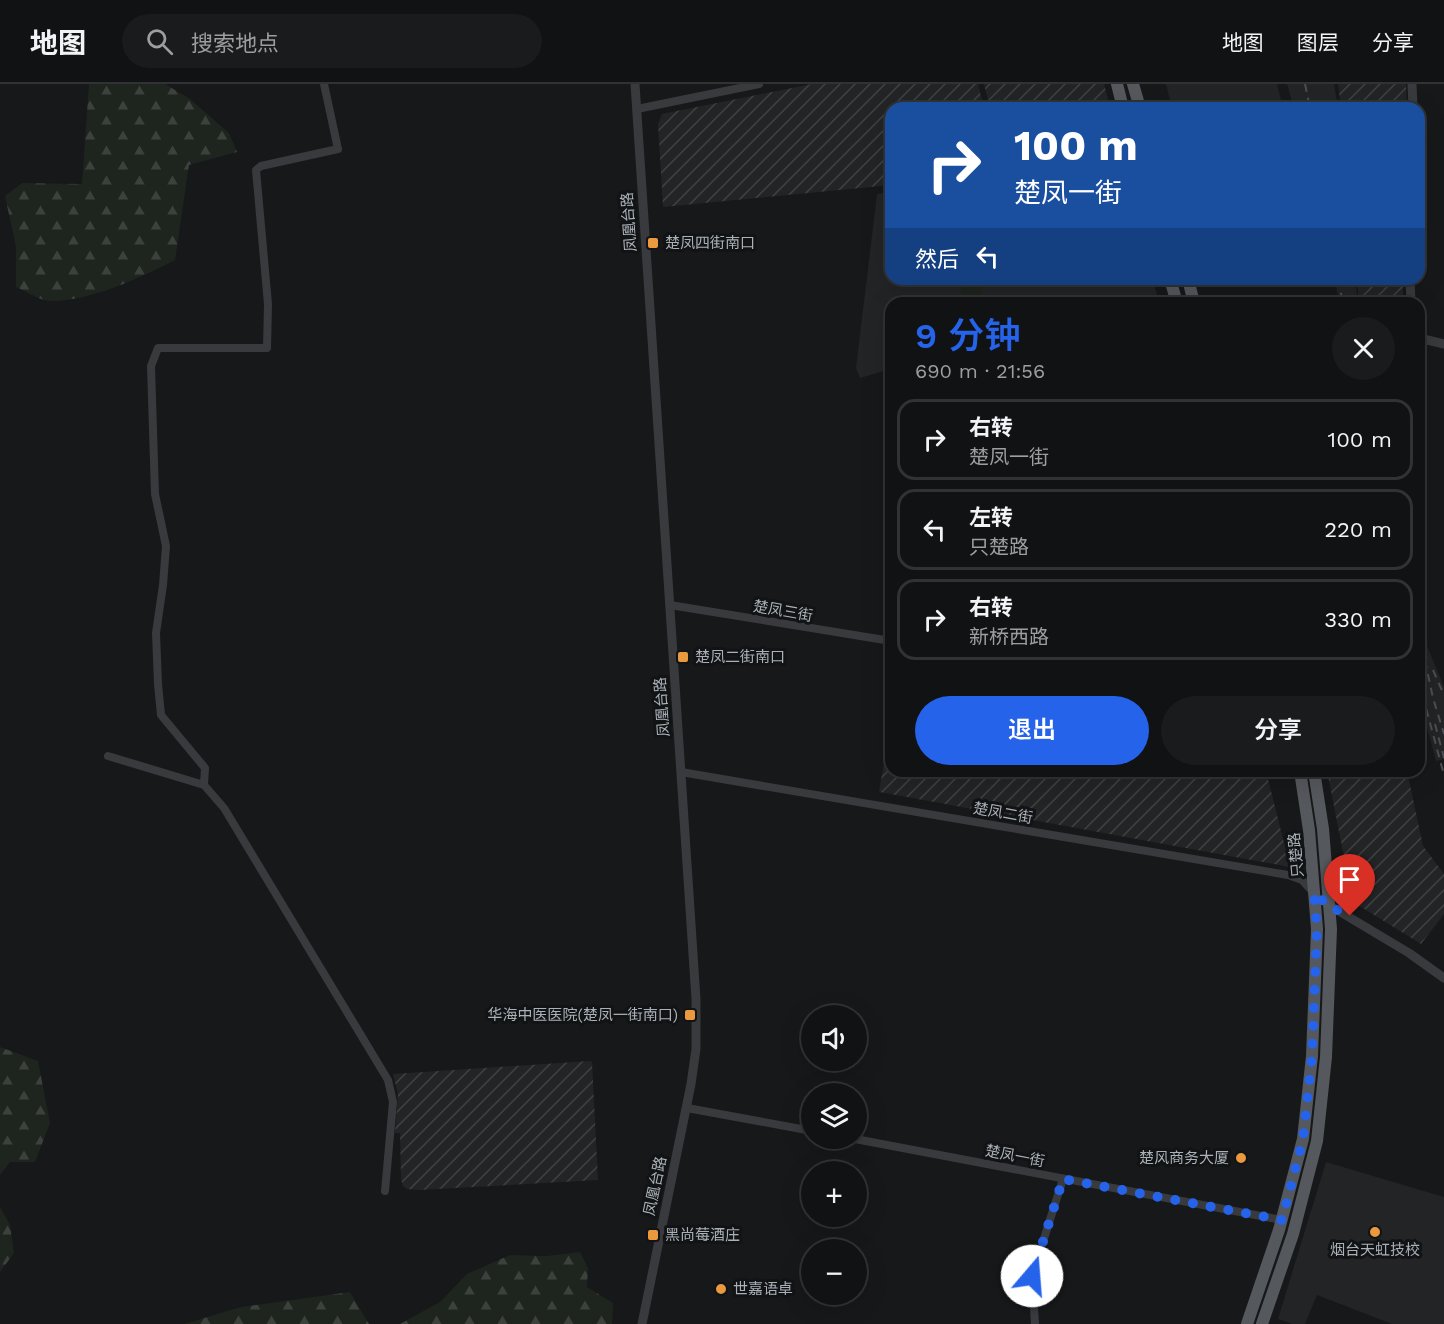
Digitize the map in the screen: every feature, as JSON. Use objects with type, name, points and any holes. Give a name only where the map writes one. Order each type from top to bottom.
[{"type":"main road","points":[[1116,84],[1121,102]]},
{"type":"main road","points":[[1133,84],[1138,102]]},
{"type":"main road","name":"只楚路","points":[[1247,1324],[1282,1220],[1303,1139],[1312,1056],[1317,929],[1309,830],[1301,777]]},
{"type":"main road","name":"只楚路","points":[[1262,1324],[1293,1234],[1317,1141],[1326,1057],[1331,928],[1323,829],[1315,777]]},
{"type":"street","points":[[204,785],[205,768],[161,715],[156,633],[166,546],[155,494],[151,366],[158,348],[267,348],[268,304],[256,170],[261,166],[338,149],[324,84]]},
{"type":"street","name":"凤凰台路","points":[[635,84],[696,999],[696,1049],[687,1108],[642,1324]]},
{"type":"street","points":[[637,109],[759,84]]},
{"type":"street","points":[[1412,84],[1413,102]]},
{"type":"street","points":[[1425,339],[1444,344]]},
{"type":"street","name":"楚凤三街","points":[[670,606],[885,640]]},
{"type":"street","points":[[108,756],[204,785],[224,808],[388,1080],[393,1102],[385,1191]]},
{"type":"street","name":"楚凤二街","points":[[681,772],[1288,875],[1302,880],[1314,893]]},
{"type":"street","points":[[1314,893],[1329,906],[1350,916],[1444,978]]},
{"type":"street","points":[[687,1108],[801,1129]]},
{"type":"street","name":"楚凤一街","points":[[867,1141],[1282,1220]]},
{"type":"street","points":[[1035,1324],[1032,1276],[1063,1179]]},
{"type":"shaded area","points":[[812,84],[978,84],[982,102],[885,102],[885,186],[663,207],[658,124],[662,114]]},
{"type":"shaded area","points":[[984,84],[1104,84],[1108,102],[988,102]]},
{"type":"shaded area","points":[[1166,84],[1277,84],[1282,102],[1170,102]]},
{"type":"shaded area","points":[[1287,84],[1334,84],[1337,102],[1292,102]]},
{"type":"shaded area","points":[[1338,84],[1406,84],[1407,102],[1340,102]]},
{"type":"shaded area","points":[[885,193],[885,285],[1154,285],[1158,297],[885,297],[885,371],[860,378],[856,368],[877,194]]},
{"type":"shaded area","points":[[1336,285],[1356,285],[1357,297],[1338,297]]},
{"type":"shaded area","points":[[1358,285],[1403,285],[1403,297],[1358,297]]},
{"type":"shaded area","points":[[1425,641],[1444,687],[1444,759],[1436,761],[1425,720]]},
{"type":"shaded area","points":[[885,756],[885,777],[1268,777],[1290,867],[879,792]]},
{"type":"shaded area","points":[[1328,777],[1408,777],[1423,846],[1444,874],[1444,914],[1421,944],[1353,902]]},
{"type":"shaded area","points":[[592,1062],[598,1180],[420,1190],[407,1189],[403,1186],[400,1133],[395,1133],[398,1094],[393,1074]]},
{"type":"shaded area","name":"烟台天虹技校","points":[[1326,1162],[1444,1197],[1444,1324],[1392,1324],[1317,1295],[1305,1324],[1292,1324],[1278,1319]]},
{"type":"green space","points":[[89,84],[165,84],[190,99],[229,133],[237,152],[189,165],[175,260],[99,293],[67,300],[47,301],[16,287],[16,247],[5,196],[22,183],[82,184]]},
{"type":"green space","points":[[960,285],[978,285],[982,297],[963,297]]},
{"type":"green space","points":[[0,1047],[38,1061],[50,1123],[35,1162],[10,1162],[0,1175]]},
{"type":"green space","points":[[0,1207],[10,1225],[14,1253],[0,1272]]},
{"type":"green space","points":[[580,1252],[588,1268],[587,1287],[613,1303],[612,1324],[400,1324],[440,1302],[467,1274],[510,1255],[547,1256]]},
{"type":"green space","points":[[350,1292],[369,1324],[184,1324],[241,1307]]},
{"type":"railway","points":[[1305,84],[1309,102]]},
{"type":"railway","points":[[1339,285],[1342,297]]},
{"type":"railway","points":[[1425,661],[1444,734]]},
{"type":"railway","points":[[1433,670],[1444,695]]},
{"type":"railway","points":[[1425,704],[1444,775]]},
{"type":"railway","points":[[1435,724],[1444,758]]},
{"type":"place","name":"楚凤四街南口","points":[[653,243]]},
{"type":"place","name":"楚凤二街南口","points":[[683,657]]},
{"type":"place","name":"华海中医医院(楚凤一街南口)","points":[[690,1015]]},
{"type":"place","name":"楚风商务大厦","points":[[1241,1158]]},
{"type":"place","name":"烟台天虹技校","points":[[1375,1232]]},
{"type":"place","name":"黑尚莓酒庄","points":[[653,1235]]},
{"type":"place","name":"世嘉语卓","points":[[721,1289]]},
{"type":"route","points":[[1032,1276],[1063,1179],[1282,1220],[1303,1139],[1312,1056],[1317,929],[1314,893],[1329,906],[1350,916]]}]
